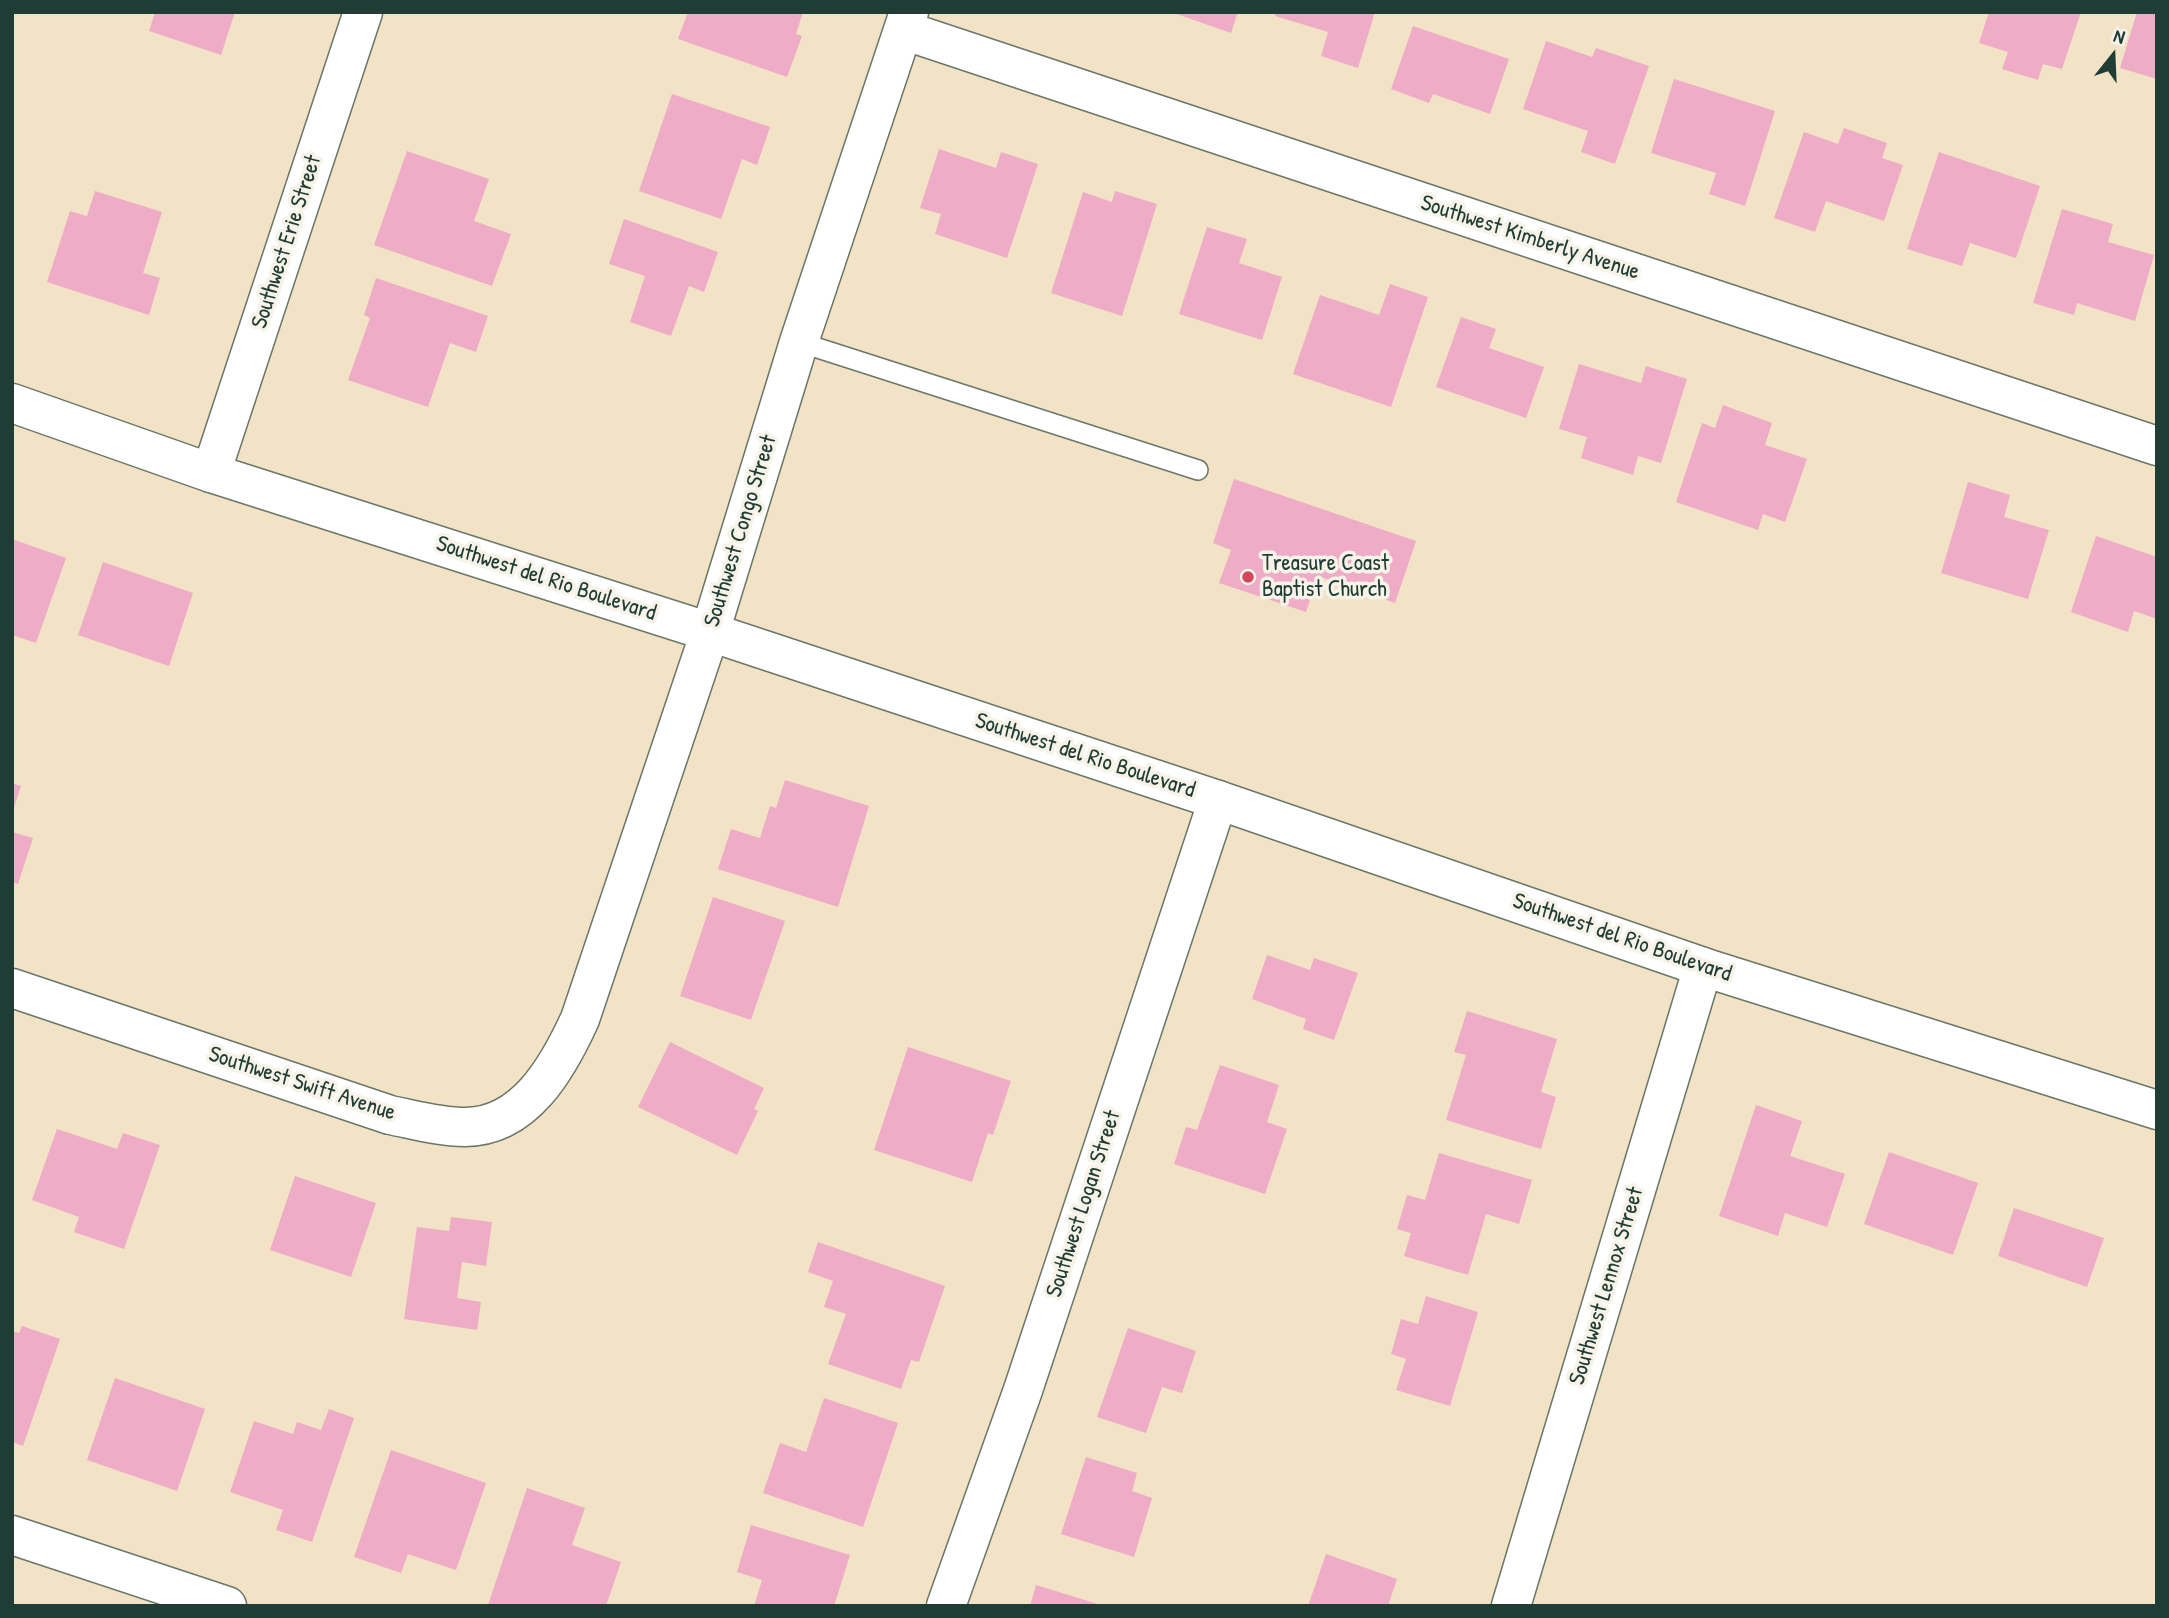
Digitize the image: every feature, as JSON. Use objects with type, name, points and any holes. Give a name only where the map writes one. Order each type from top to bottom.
[{"type":"street","name":"Southwest Erie Street","points":[[211,473],[363,12]]},
{"type":"street","name":"Southwest Congo Street","points":[[567,1048],[580,1019],[710,632],[799,342],[906,21]]},
{"type":"street","name":"Southwest Kimberly Avenue","points":[[906,21],[2157,446]]},
{"type":"street","name":"Southwest del Rio Boulevard","points":[[12,403],[211,473],[710,632],[1217,800],[1703,967],[2157,1110]]},
{"type":"street","name":"Southwest Logan Street","points":[[946,1606],[1027,1377],[1217,800]]},
{"type":"street","name":"Southwest Lennox Street","points":[[1511,1606],[1703,967]]},
{"type":"street","name":"Southwest Swift Avenue","points":[[12,988],[390,1115],[434,1124],[467,1127],[495,1122],[518,1109],[536,1093],[567,1048]]},
{"type":"street","points":[[12,1535],[227,1606]]},
{"type":"lane","points":[[799,342],[1198,470]]},
{"type":"building","points":[[155,12],[235,12],[221,55],[149,31]]},
{"type":"building","points":[[688,12],[803,12],[796,34],[802,36],[787,77],[678,39]]},
{"type":"building","points":[[1171,12],[1238,12],[1231,33]]},
{"type":"building","points":[[1276,12],[1375,12],[1358,68],[1321,56],[1328,32],[1275,16]]},
{"type":"building","points":[[1989,12],[2081,12],[2062,69],[2043,64],[2038,80],[2002,69],[2008,52],[1979,43]]},
{"type":"building","points":[[2137,12],[2157,13],[2157,79],[2120,68]]},
{"type":"building","points":[[1413,26],[1509,59],[1490,114],[1433,94],[1429,103],[1391,89]]},
{"type":"building","points":[[1546,41],[1592,57],[1596,48],[1649,66],[1615,164],[1581,152],[1588,131],[1523,109]]},
{"type":"building","points":[[1674,79],[1775,111],[1745,206],[1709,194],[1716,173],[1651,153]]},
{"type":"building","points":[[672,94],[770,127],[757,165],[742,159],[721,219],[639,191]]},
{"type":"building","points":[[1844,128],[1887,143],[1882,158],[1903,165],[1884,221],[1826,201],[1815,232],[1774,218],[1804,132],[1838,144]]},
{"type":"building","points":[[939,149],[996,168],[1001,152],[1038,164],[1007,258],[935,234],[941,214],[920,208]]},
{"type":"building","points":[[407,151],[489,179],[474,221],[511,234],[492,286],[374,245]]},
{"type":"building","points":[[1939,152],[2040,186],[2016,258],[1970,243],[1962,266],[1907,249]]},
{"type":"building","points":[[95,191],[162,212],[143,273],[160,278],[149,315],[47,282],[70,211],[87,216]]},
{"type":"building","points":[[1115,191],[1157,204],[1122,316],[1051,293],[1083,192],[1112,202]]},
{"type":"building","points":[[2062,209],[2113,224],[2108,242],[2154,255],[2135,321],[2077,303],[2074,315],[2033,303]]},
{"type":"building","points":[[624,219],[718,252],[704,292],[689,286],[671,336],[630,322],[645,276],[609,264]]},
{"type":"building","points":[[1207,227],[1247,239],[1239,263],[1282,277],[1262,340],[1179,314]]},
{"type":"building","points":[[376,278],[488,316],[476,352],[450,343],[428,407],[348,380],[370,318],[364,315]]},
{"type":"building","points":[[1390,284],[1428,297],[1391,407],[1293,374],[1320,295],[1379,315]]},
{"type":"building","points":[[1461,317],[1496,329],[1489,348],[1544,367],[1526,418],[1436,387]]},
{"type":"building","points":[[1579,364],[1641,383],[1646,366],[1687,379],[1661,463],[1638,456],[1633,475],[1581,458],[1587,437],[1559,429]]},
{"type":"building","points":[[1723,405],[1772,423],[1765,445],[1807,459],[1785,522],[1763,514],[1758,530],[1676,502],[1702,423],[1715,428]]},
{"type":"building","points":[[1234,479],[1416,541],[1395,603],[1318,576],[1306,612],[1219,583],[1231,550],[1213,543]]},
{"type":"building","points":[[1968,482],[2010,495],[2004,517],[2049,530],[2028,599],[1941,573]]},
{"type":"building","points":[[2096,536],[2157,557],[2157,619],[2134,611],[2128,632],[2071,612]]},
{"type":"building","points":[[12,539],[66,558],[36,643],[12,635]]},
{"type":"building","points":[[103,562],[193,593],[169,666],[78,635]]},
{"type":"building","points":[[785,780],[869,806],[838,907],[718,869],[731,829],[760,838],[770,806],[776,808]]},
{"type":"building","points":[[12,783],[21,786],[13,811],[12,811]]},
{"type":"building","points":[[12,832],[33,838],[18,884],[12,882]]},
{"type":"building","points":[[713,897],[785,921],[751,1020],[680,996]]},
{"type":"building","points":[[1267,955],[1310,970],[1314,958],[1358,973],[1334,1040],[1303,1029],[1306,1019],[1252,999]]},
{"type":"building","points":[[1467,1011],[1557,1039],[1541,1092],[1556,1097],[1541,1149],[1446,1120],[1466,1055],[1454,1052]]},
{"type":"building","points":[[670,1042],[764,1088],[754,1109],[758,1111],[737,1155],[638,1107]]},
{"type":"building","points":[[908,1047],[1011,1081],[993,1135],[988,1133],[972,1182],[874,1150]]},
{"type":"building","points":[[1220,1065],[1279,1085],[1267,1122],[1287,1129],[1265,1194],[1174,1164],[1186,1127],[1197,1130]]},
{"type":"building","points":[[1756,1105],[1802,1121],[1790,1156],[1845,1174],[1827,1227],[1785,1213],[1778,1236],[1719,1216]]},
{"type":"building","points":[[57,1129],[117,1149],[123,1133],[160,1145],[124,1249],[74,1232],[79,1217],[32,1200]]},
{"type":"building","points":[[1889,1152],[1978,1183],[1953,1255],[1864,1224]]},
{"type":"building","points":[[1439,1153],[1532,1180],[1519,1224],[1486,1214],[1468,1275],[1404,1256],[1411,1233],[1397,1229],[1407,1195],[1425,1200]]},
{"type":"building","points":[[295,1176],[376,1203],[351,1277],[270,1250]]},
{"type":"building","points":[[2014,1208],[2104,1238],[2087,1287],[1998,1256]]},
{"type":"building","points":[[451,1217],[492,1222],[486,1266],[462,1262],[457,1298],[481,1302],[477,1330],[404,1319],[417,1227],[449,1231]]},
{"type":"building","points":[[818,1242],[945,1286],[919,1362],[911,1360],[901,1389],[828,1364],[846,1314],[824,1307],[833,1281],[808,1272]]},
{"type":"building","points":[[1426,1296],[1478,1312],[1450,1406],[1396,1390],[1406,1359],[1391,1354],[1401,1319],[1418,1324]]},
{"type":"building","points":[[22,1326],[60,1339],[23,1446],[12,1442],[12,1331],[19,1333]]},
{"type":"building","points":[[1128,1328],[1196,1351],[1182,1393],[1162,1387],[1146,1433],[1097,1417]]},
{"type":"building","points":[[115,1378],[205,1409],[177,1491],[87,1460]]},
{"type":"building","points":[[824,1398],[898,1423],[863,1527],[763,1493],[780,1443],[806,1452]]},
{"type":"building","points":[[329,1409],[354,1418],[312,1542],[276,1530],[283,1510],[230,1492],[254,1421],[293,1434],[297,1422],[321,1430]]},
{"type":"building","points":[[391,1450],[486,1483],[456,1570],[408,1554],[401,1573],[354,1557]]},
{"type":"building","points":[[1086,1457],[1137,1473],[1132,1491],[1152,1498],[1134,1557],[1061,1534]]},
{"type":"building","points":[[527,1488],[585,1508],[572,1545],[621,1562],[606,1606],[488,1605]]},
{"type":"building","points":[[751,1525],[850,1555],[834,1606],[754,1606],[762,1580],[737,1572]]},
{"type":"building","points":[[1326,1554],[1397,1579],[1388,1606],[1308,1606]]},
{"type":"building","points":[[1036,1585],[1101,1605],[1101,1606],[1030,1606]]},
{"type":"place","name":"Treasure Coast Baptist Church","points":[[1248,577]]}]
